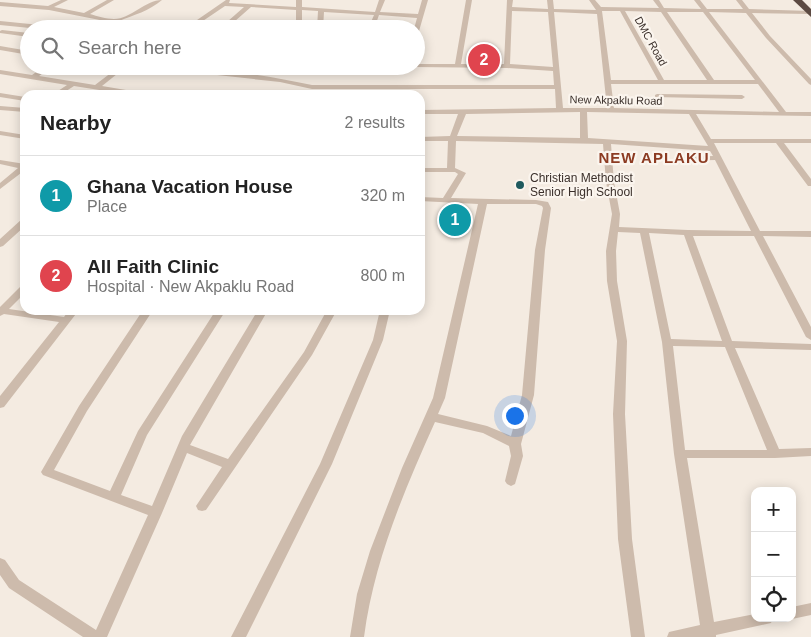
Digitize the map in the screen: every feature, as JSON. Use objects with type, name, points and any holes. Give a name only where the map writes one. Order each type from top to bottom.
[{"type":"highway","points":[[797,0],[808,5]]},
{"type":"street","points":[[10,4],[17,0]]},
{"type":"street","points":[[49,8],[65,0]]},
{"type":"street","points":[[85,15],[111,0]]},
{"type":"street","points":[[0,4],[49,8],[115,20],[140,12],[159,0]]},
{"type":"street","points":[[200,20],[229,0]]},
{"type":"street","points":[[233,20],[255,0]]},
{"type":"street","points":[[299,0],[299,20]]},
{"type":"street","points":[[374,20],[382,0]]},
{"type":"street","points":[[419,20],[425,0]]},
{"type":"street","points":[[458,66],[469,0]]},
{"type":"street","points":[[507,66],[510,0]]},
{"type":"street","points":[[550,0],[556,87],[560,110]]},
{"type":"street","points":[[592,0],[598,11],[611,110]]},
{"type":"street","points":[[656,0],[712,82]]},
{"type":"street","points":[[698,0],[770,98],[784,114]]},
{"type":"street","points":[[739,0],[768,37],[811,83]]},
{"type":"street","points":[[223,4],[298,10],[343,8],[376,13],[420,16]]},
{"type":"street","points":[[510,9],[551,11],[749,11],[808,5]]},
{"type":"street","points":[[320,20],[321,10]]},
{"type":"street","name":"DMC Road","points":[[622,10],[662,82]]},
{"type":"street","points":[[0,23],[20,25]]},
{"type":"street","points":[[1,33],[14,24]]},
{"type":"street","points":[[1,33],[20,34]]},
{"type":"street","points":[[0,48],[20,51]]},
{"type":"street","points":[[425,66],[555,68]]},
{"type":"street","points":[[1,73],[100,90]]},
{"type":"street","points":[[34,78],[38,75]]},
{"type":"street","points":[[94,88],[112,75]]},
{"type":"street","points":[[235,75],[280,80],[312,87],[556,87]]},
{"type":"street","points":[[607,82],[760,82]]},
{"type":"street","points":[[733,82],[752,114]]},
{"type":"street","points":[[63,90],[72,84]]},
{"type":"street","points":[[0,95],[20,98]]},
{"type":"street","points":[[657,96],[742,97]]},
{"type":"street","points":[[0,108],[20,110]]},
{"type":"street","points":[[583,110],[584,140]]},
{"type":"street","name":"New Akpaklu Road","points":[[425,112],[611,110],[811,114]]},
{"type":"street","points":[[452,170],[451,144],[463,111]]},
{"type":"street","points":[[692,113],[718,158],[811,337]]},
{"type":"street","points":[[0,133],[20,135]]},
{"type":"street","points":[[425,139],[584,140],[711,145],[811,141]]},
{"type":"street","points":[[607,141],[610,182],[616,214],[611,251],[612,280],[622,341],[619,414],[625,539],[638,637]]},
{"type":"street","points":[[780,142],[811,184]]},
{"type":"street","points":[[681,159],[718,158]]},
{"type":"street","points":[[0,162],[20,166]]},
{"type":"street","points":[[425,170],[452,170],[462,173],[446,200]]},
{"type":"street","points":[[0,187],[20,171]]},
{"type":"street","points":[[15,175],[20,176]]},
{"type":"street","points":[[425,199],[536,202],[545,204],[547,208],[540,250],[528,395],[515,444],[517,456],[511,481]]},
{"type":"street","points":[[356,637],[358,618],[372,567],[408,468],[432,417],[453,342],[482,202]]},
{"type":"street","points":[[0,244],[20,226]]},
{"type":"street","points":[[615,229],[644,232],[811,234]]},
{"type":"street","points":[[644,232],[668,342],[680,454],[708,634]]},
{"type":"street","points":[[688,233],[728,343],[775,454]]},
{"type":"street","points":[[1,312],[20,291]]},
{"type":"street","points":[[1,312],[20,314]]},
{"type":"street","points":[[25,315],[66,320]]},
{"type":"street","points":[[0,404],[70,315]]},
{"type":"street","points":[[145,315],[83,409],[47,472],[156,513]]},
{"type":"street","points":[[113,498],[142,434],[218,315]]},
{"type":"street","points":[[100,637],[156,513],[183,447],[260,315]]},
{"type":"street","points":[[202,506],[308,353],[329,315]]},
{"type":"street","points":[[238,637],[326,464],[378,340],[384,315]]},
{"type":"street","points":[[668,342],[811,347]]},
{"type":"street","points":[[432,417],[492,433],[509,439],[515,444]]},
{"type":"street","points":[[183,447],[230,465]]},
{"type":"street","points":[[680,454],[811,452]]},
{"type":"street","points":[[0,564],[14,584],[95,637]]},
{"type":"street","points":[[796,612],[811,609]]},
{"type":"street","points":[[674,637],[708,634],[752,622]]},
{"type":"building","points":[[445,217],[466,218],[464,227],[443,225]]},
{"type":"place","name":"All Faith Clinic","points":[[484,60]]},
{"type":"place","name":"Christian Methodist Senior High School","points":[[520,185]]},
{"type":"place","name":"Ghana Vacation House","points":[[455,220]]},
{"type":"district","name":"NEW APLAKU","points":[[654,157]]}]
